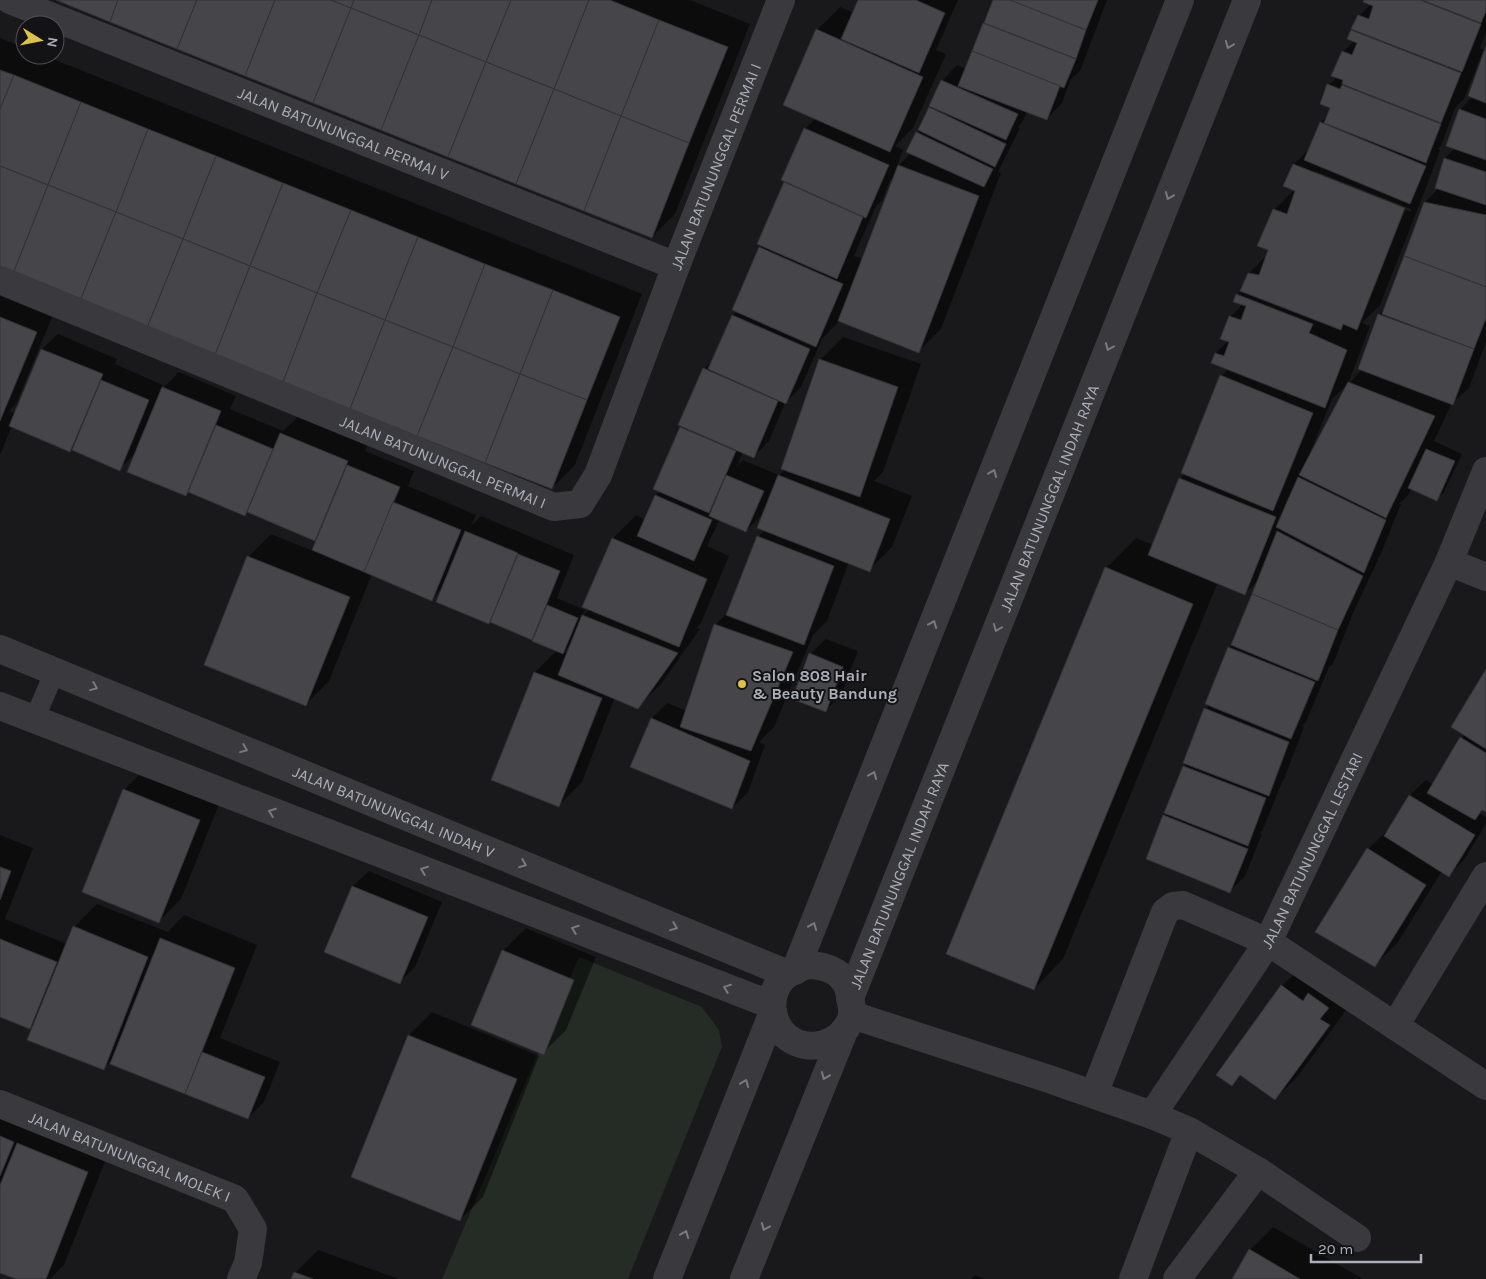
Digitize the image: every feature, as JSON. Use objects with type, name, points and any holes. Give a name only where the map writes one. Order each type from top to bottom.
[{"type":"street","name":"JALAN BATUNUNGGAL PERMAI V","points":[[10,0],[676,266]]},
{"type":"street","name":"JALAN BATUNUNGGAL PERMAI I","points":[[0,280],[554,507],[580,504],[598,475],[676,266],[782,0]]},
{"type":"street","points":[[792,973],[1180,0]]},
{"type":"street","name":"JALAN BATUNUNGGAL INDAH RAYA","points":[[744,1279],[1247,0]]},
{"type":"street","name":"JALAN BATUNUNGGAL LESTARI","points":[[1152,1115],[1268,942],[1449,562],[1486,471]]},
{"type":"street","points":[[1449,562],[1486,577]]},
{"type":"street","name":"JALAN BATUNUNGGAL INDAH V","points":[[0,648],[792,973]]},
{"type":"street","points":[[0,706],[773,1009]]},
{"type":"street","points":[[1395,1026],[1486,876]]},
{"type":"street","points":[[1094,1094],[1165,912],[1173,906],[1183,905],[1268,942],[1486,1086]]},
{"type":"street","points":[[806,965],[820,965],[833,970],[844,978],[851,991],[849,1014],[833,1040],[820,1046],[792,1041],[782,1032],[775,1020],[773,1009],[774,992],[782,979],[806,965]]},
{"type":"street","points":[[667,1279],[773,1009]]},
{"type":"street","points":[[849,1014],[1094,1094],[1189,1131],[1258,1171],[1357,1238]]},
{"type":"street","name":"JALAN BATUNUNGGAL MOLEK I","points":[[0,1104],[235,1199],[253,1229],[248,1263],[242,1279]]},
{"type":"street","points":[[1133,1279],[1189,1131]]},
{"type":"street","points":[[1177,1279],[1258,1171]]},
{"type":"lane","points":[[34,720],[55,671]]},
{"type":"shaded area","points":[[579,957],[702,1007],[719,1030],[722,1047],[628,1279],[442,1279]]},
{"type":"building","points":[[56,0],[118,0],[110,22]]},
{"type":"building","points":[[118,0],[197,0],[177,49],[110,22]]},
{"type":"building","points":[[197,0],[275,0],[245,76],[177,49]]},
{"type":"building","points":[[275,0],[331,0],[351,8],[313,103],[245,76]]},
{"type":"building","points":[[331,0],[354,0],[351,8]]},
{"type":"building","points":[[354,0],[432,0],[419,35],[351,8]]},
{"type":"building","points":[[432,0],[511,0],[486,62],[419,35]]},
{"type":"building","points":[[511,0],[589,0],[554,89],[486,62]]},
{"type":"building","points":[[589,0],[610,0],[659,20],[621,116],[554,89]]},
{"type":"building","points":[[858,0],[916,0],[945,13],[919,73],[841,39]]},
{"type":"building","points":[[993,0],[1011,0],[1086,30],[1076,59],[984,23]]},
{"type":"building","points":[[1010,0],[1098,0],[1086,30]]},
{"type":"building","points":[[1364,0],[1420,0],[1481,24],[1462,72],[1351,29],[1358,15],[1369,19],[1373,6],[1363,2]]},
{"type":"building","points":[[1422,0],[1486,0],[1486,11],[1481,23]]},
{"type":"building","points":[[351,8],[419,35],[381,130],[313,103]]},
{"type":"building","points":[[659,20],[728,47],[689,143],[621,116]]},
{"type":"building","points":[[983,23],[1076,59],[1064,88],[972,51]]},
{"type":"building","points":[[816,29],[923,77],[890,152],[783,105]]},
{"type":"building","points":[[1351,30],[1461,73],[1441,123],[1342,84],[1343,80],[1331,76],[1342,51],[1352,55],[1357,43],[1347,39]]},
{"type":"building","points":[[419,35],[486,62],[448,157],[381,130]]},
{"type":"building","points":[[1486,46],[1486,103],[1468,96]]},
{"type":"building","points":[[972,51],[1060,86],[1047,120],[958,86]]},
{"type":"building","points":[[486,62],[554,89],[516,184],[448,157]]},
{"type":"building","points":[[0,70],[14,75],[0,109]]},
{"type":"building","points":[[14,75],[81,102],[48,185],[0,166],[0,109]]},
{"type":"building","points":[[941,80],[1018,114],[1006,140],[929,106]]},
{"type":"building","points":[[1327,84],[1340,89],[1342,85],[1441,124],[1426,163],[1324,123],[1330,108],[1320,104]]},
{"type":"building","points":[[554,89],[621,116],[584,211],[516,184]]},
{"type":"building","points":[[81,102],[148,129],[116,212],[48,185]]},
{"type":"building","points":[[929,107],[1006,144],[995,167],[918,130]]},
{"type":"building","points":[[1459,109],[1486,119],[1486,160],[1446,146]]},
{"type":"building","points":[[621,116],[689,143],[652,238],[584,211]]},
{"type":"building","points":[[1320,122],[1426,166],[1410,204],[1304,160]]},
{"type":"building","points":[[804,128],[889,165],[866,218],[781,180]]},
{"type":"building","points":[[148,129],[216,156],[183,239],[116,212]]},
{"type":"building","points":[[916,132],[993,169],[984,187],[906,152]]},
{"type":"building","points":[[216,156],[283,183],[250,266],[183,239]]},
{"type":"building","points":[[1444,158],[1486,172],[1486,205],[1435,188]]},
{"type":"building","points":[[1293,164],[1405,208],[1357,330],[1343,324],[1341,330],[1240,291],[1248,273],[1259,275],[1268,250],[1257,246],[1273,209],[1287,214],[1295,191],[1283,186]]},
{"type":"building","points":[[898,165],[979,196],[919,353],[838,321]]},
{"type":"building","points":[[0,166],[48,185],[13,274],[0,269]]},
{"type":"building","points":[[784,182],[863,217],[837,279],[757,244]]},
{"type":"building","points":[[283,183],[351,210],[317,293],[250,266]]},
{"type":"building","points":[[48,185],[116,212],[80,301],[13,274]]},
{"type":"building","points":[[1424,202],[1486,215],[1486,287],[1404,256]]},
{"type":"building","points":[[351,210],[418,237],[385,320],[317,293]]},
{"type":"building","points":[[116,212],[183,239],[147,328],[80,301]]},
{"type":"building","points":[[418,237],[485,264],[453,347],[385,320]]},
{"type":"building","points":[[183,239],[250,266],[215,355],[147,328]]},
{"type":"building","points":[[759,247],[843,284],[816,347],[732,310]]},
{"type":"building","points":[[1404,256],[1486,287],[1486,318],[1474,349],[1382,314]]},
{"type":"building","points":[[485,264],[553,290],[520,374],[453,347]]},
{"type":"building","points":[[250,266],[317,293],[283,382],[215,355]]},
{"type":"building","points":[[553,290],[620,317],[587,400],[520,374]]},
{"type":"building","points":[[317,293],[385,320],[350,409],[283,382]]},
{"type":"building","points":[[1236,294],[1313,324],[1309,333],[1347,350],[1325,408],[1211,363],[1215,353],[1224,356],[1229,342],[1220,339],[1229,316],[1241,320],[1246,306],[1233,302]]},
{"type":"building","points":[[1378,314],[1474,349],[1453,405],[1358,369]]},
{"type":"building","points":[[732,315],[810,349],[786,404],[708,369]]},
{"type":"building","points":[[0,317],[37,332],[0,421]]},
{"type":"building","points":[[385,320],[453,347],[417,436],[350,409]]},
{"type":"building","points":[[453,347],[520,374],[485,463],[417,436]]},
{"type":"building","points":[[41,349],[103,374],[70,452],[9,426]]},
{"type":"building","points":[[819,359],[898,387],[860,497],[781,469]]},
{"type":"building","points":[[703,368],[778,401],[754,458],[678,425]]},
{"type":"building","points":[[520,374],[587,400],[552,489],[485,463]]},
{"type":"building","points":[[1220,375],[1313,413],[1273,511],[1181,473]]},
{"type":"building","points":[[101,380],[149,400],[120,471],[72,450]]},
{"type":"building","points":[[1348,382],[1435,416],[1386,518],[1299,475]]},
{"type":"building","points":[[162,387],[221,411],[186,496],[127,472]]},
{"type":"building","points":[[216,425],[273,449],[245,516],[188,492]]},
{"type":"building","points":[[680,427],[736,451],[709,513],[653,489]]},
{"type":"building","points":[[280,433],[348,461],[315,541],[247,512]]},
{"type":"building","points":[[1426,449],[1455,461],[1437,501],[1408,488]]},
{"type":"building","points":[[347,465],[400,487],[364,572],[312,550]]},
{"type":"building","points":[[726,475],[764,491],[746,532],[709,516]]},
{"type":"building","points":[[778,475],[890,519],[870,572],[757,528]]},
{"type":"building","points":[[1298,477],[1386,520],[1364,573],[1276,527]]},
{"type":"building","points":[[1179,478],[1276,517],[1245,595],[1148,555]]},
{"type":"building","points":[[655,495],[712,520],[694,561],[637,536]]},
{"type":"building","points":[[393,502],[461,530],[432,601],[364,572]]},
{"type":"building","points":[[465,531],[518,553],[489,624],[436,602]]},
{"type":"building","points":[[1277,531],[1363,576],[1338,630],[1252,594]]},
{"type":"building","points":[[757,536],[834,566],[804,645],[726,615]]},
{"type":"building","points":[[612,538],[707,579],[679,647],[582,607]]},
{"type":"building","points":[[518,554],[560,571],[532,640],[490,622]]},
{"type":"building","points":[[247,556],[350,597],[306,706],[204,665]]},
{"type":"building","points":[[1105,567],[1193,604],[1034,990],[946,954]]},
{"type":"building","points":[[1252,594],[1338,630],[1318,681],[1231,645]]},
{"type":"building","points":[[547,605],[578,618],[563,654],[532,641]]},
{"type":"building","points":[[582,615],[678,653],[638,709],[558,675]]},
{"type":"building","points":[[714,624],[793,652],[751,751],[680,727]]},
{"type":"building","points":[[1228,647],[1315,682],[1291,739],[1205,704]]},
{"type":"building","points":[[809,653],[843,667],[826,712],[792,699]]},
{"type":"building","points":[[1486,669],[1486,749],[1451,727]]},
{"type":"building","points":[[534,672],[602,698],[559,807],[491,780]]},
{"type":"building","points":[[1204,708],[1289,742],[1269,796],[1183,763]]},
{"type":"building","points":[[651,718],[750,761],[732,809],[630,767]]},
{"type":"building","points":[[1460,737],[1486,753],[1486,812],[1482,810],[1475,820],[1427,793]]},
{"type":"building","points":[[1183,766],[1266,798],[1248,846],[1164,813]]},
{"type":"building","points":[[123,789],[200,820],[159,923],[82,892]]},
{"type":"building","points":[[1409,795],[1475,835],[1449,877],[1384,836]]},
{"type":"building","points":[[1163,815],[1248,849],[1230,893],[1146,859]]},
{"type":"building","points":[[1367,848],[1426,885],[1375,967],[1315,932]]},
{"type":"building","points":[[0,867],[11,871],[0,900]]},
{"type":"building","points":[[352,886],[428,917],[400,984],[324,952]]},
{"type":"building","points":[[73,926],[148,957],[104,1070],[27,1040]]},
{"type":"building","points":[[160,938],[235,968],[185,1094],[110,1064]]},
{"type":"building","points":[[0,939],[57,962],[30,1029],[0,1017]]},
{"type":"building","points":[[502,950],[574,980],[544,1055],[471,1025]]},
{"type":"building","points":[[1281,985],[1303,1001],[1308,993],[1329,1008],[1320,1019],[1330,1025],[1275,1100],[1240,1075],[1232,1086],[1216,1075]]},
{"type":"building","points":[[408,1035],[517,1079],[460,1221],[351,1177]]},
{"type":"building","points":[[202,1052],[265,1077],[248,1119],[185,1094]]},
{"type":"building","points":[[0,1136],[14,1142],[0,1176]]},
{"type":"building","points":[[17,1143],[88,1172],[46,1279],[16,1279],[0,1273],[0,1185]]},
{"type":"building","points":[[1249,1249],[1300,1279],[1232,1279]]},
{"type":"building","points":[[294,1272],[313,1279],[291,1279]]},
{"type":"place","name":"Salon 808 Hair & Beauty Bandung","points":[[742,684]]}]
